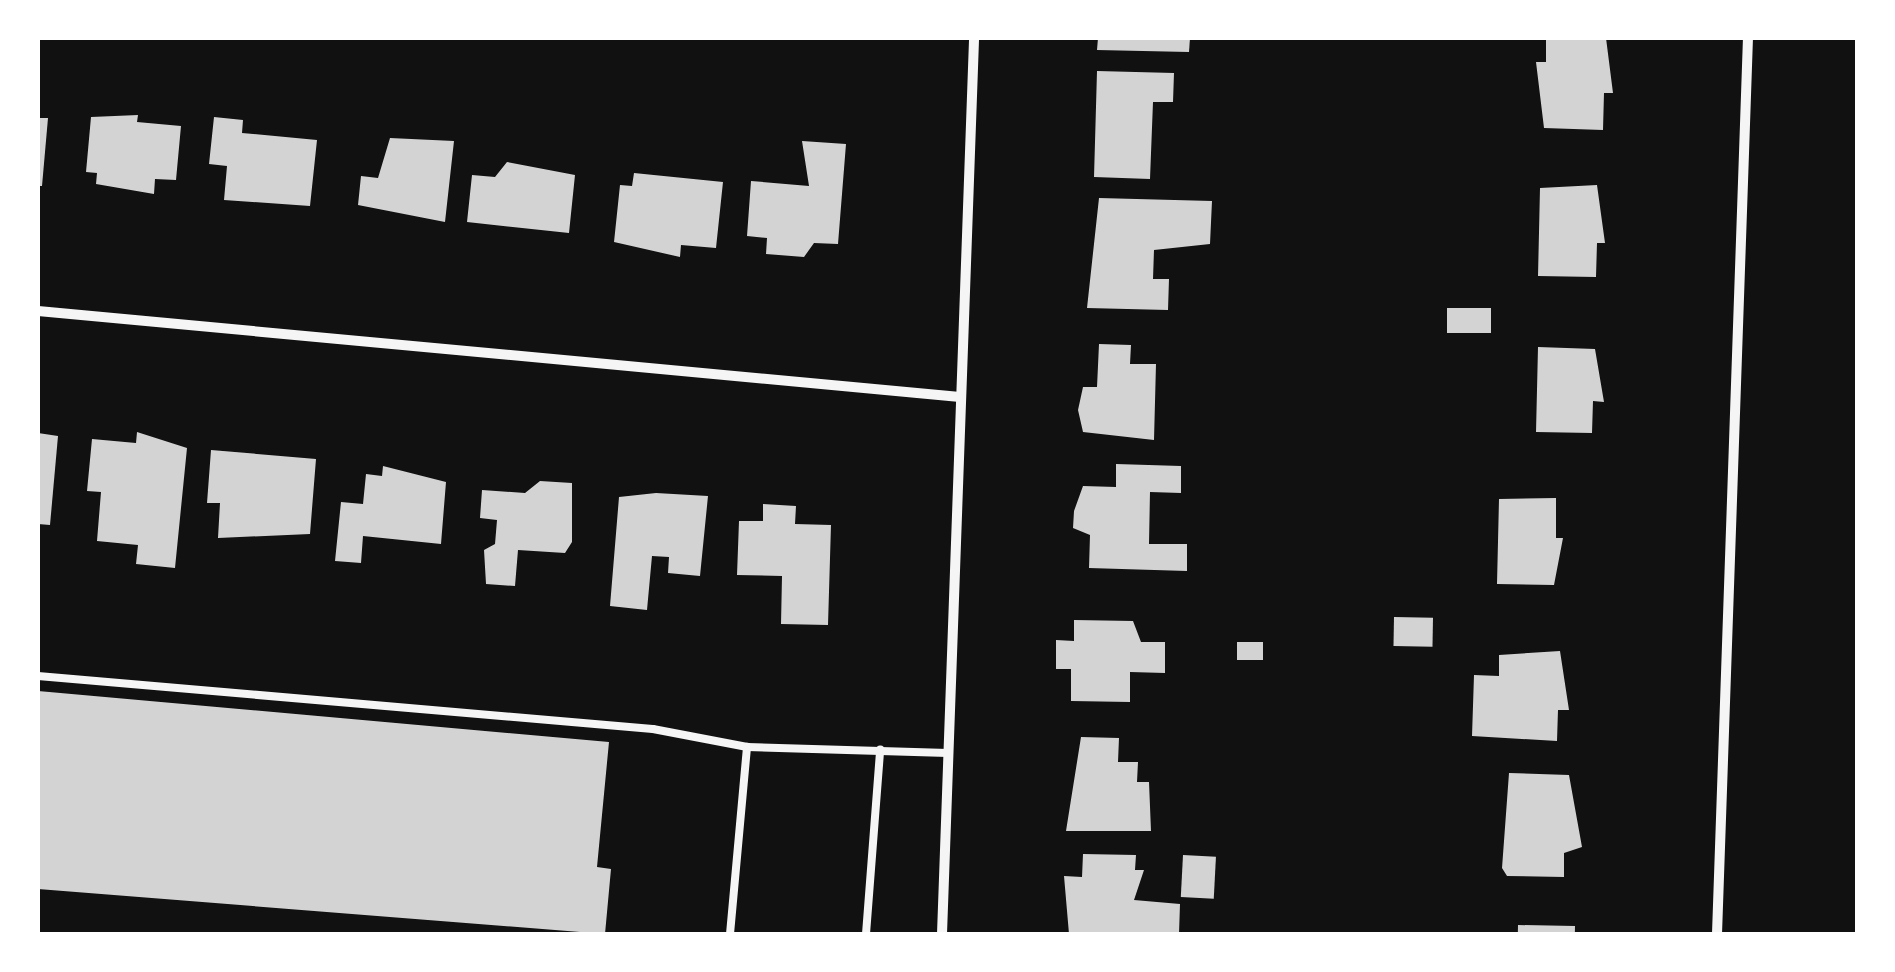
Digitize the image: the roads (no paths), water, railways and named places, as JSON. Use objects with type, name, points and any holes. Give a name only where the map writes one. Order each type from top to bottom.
[{"type":"street","points":[[942,934],[974,38]]},
{"type":"street","points":[[1717,934],[1748,38]]},
{"type":"street","points":[[38,311],[960,397]]},
{"type":"lane","points":[[38,676],[653,729],[746,747],[948,753]]},
{"type":"lane","points":[[730,934],[746,747]]},
{"type":"lane","points":[[866,934],[880,750]]}]
